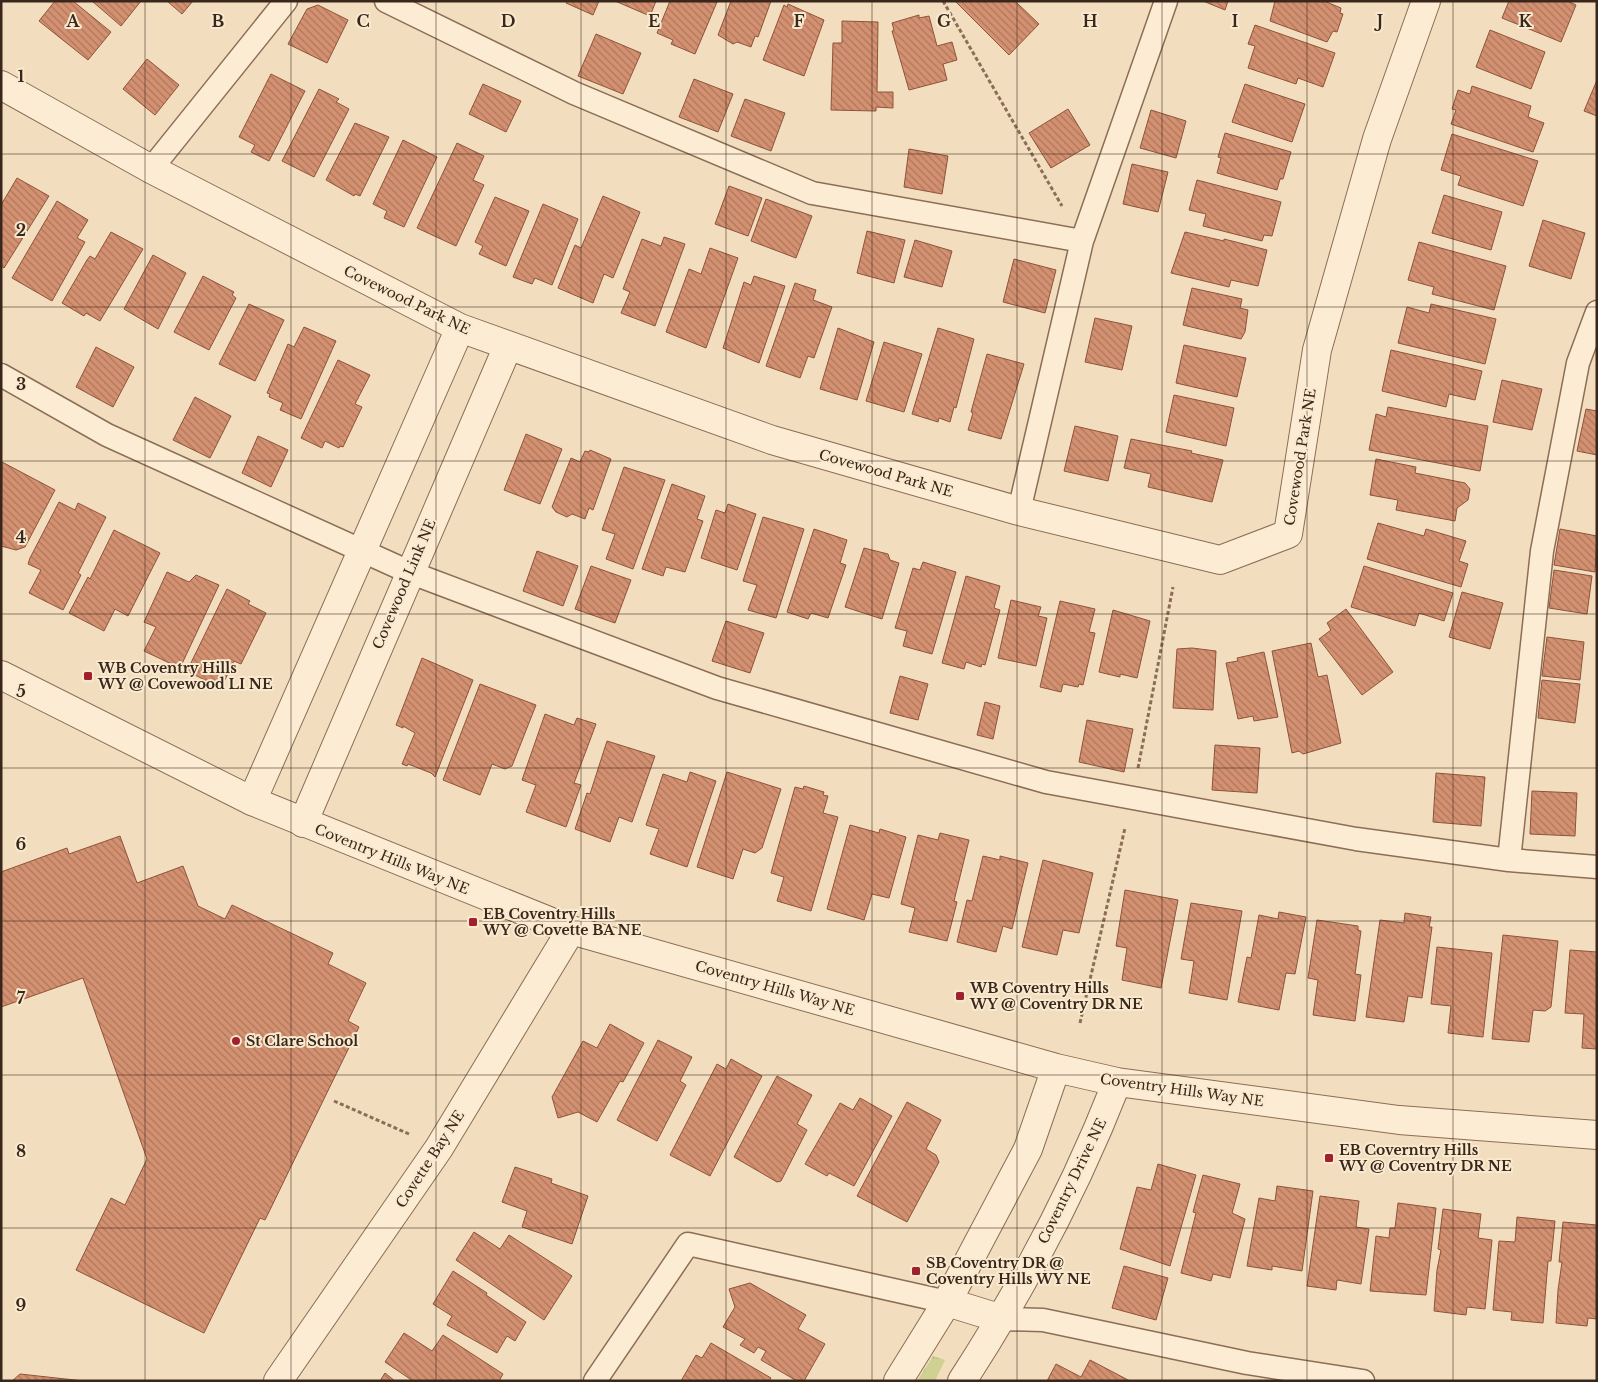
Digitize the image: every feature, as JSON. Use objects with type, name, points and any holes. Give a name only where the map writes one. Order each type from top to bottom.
[{"type":"street","name":"Covewood Park NE","points":[[1,85],[151,169],[460,328],[772,440],[1019,511],[1220,560],[1288,534],[1317,350],[1377,139],[1426,1]]},
{"type":"street","points":[[252,801],[460,328]]},
{"type":"street","name":"Covewood Link NE","points":[[303,823],[409,572],[508,346]]},
{"type":"street","name":"Coventry Hills Way NE","points":[[1,675],[252,801],[571,930],[1056,1068],[1116,1082],[1399,1120],[1597,1136]]},
{"type":"street","name":"Covette Bay NE","points":[[278,1381],[439,1148],[571,930]]},
{"type":"street","points":[[898,1381],[947,1302],[1028,1150],[1056,1068]]},
{"type":"street","name":"Coventry Drive NE","points":[[962,1381],[1002,1319],[1089,1152],[1116,1082]]},
{"type":"street","points":[[947,1302],[1002,1319]]},
{"type":"lane","points":[[151,169],[286,1]]},
{"type":"lane","points":[[386,1],[574,93],[812,193],[1082,241]]},
{"type":"lane","points":[[1019,511],[1082,241],[1166,1]]},
{"type":"lane","points":[[1509,860],[1542,551],[1578,363],[1597,312]]},
{"type":"lane","points":[[1,375],[106,435],[409,572],[717,688],[1046,782],[1356,839],[1509,860],[1597,867]]},
{"type":"lane","points":[[595,1381],[688,1244],[947,1302]]},
{"type":"lane","points":[[1002,1319],[1043,1320],[1245,1372],[1363,1381]]},
{"type":"path","points":[[943,1],[1082,241]]},
{"type":"path","points":[[1080,1023],[1132,798],[1173,587]]},
{"type":"path","points":[[334,1102],[415,1136]]},
{"type":"green space","points":[[933,1356],[945,1360],[935,1381],[917,1381]]},
{"type":"building","points":[[55,1],[73,1],[111,32],[88,60],[39,21]]},
{"type":"building","points":[[92,1],[141,1],[121,26]]},
{"type":"building","points":[[167,1],[193,1],[182,14]]},
{"type":"building","points":[[567,1],[599,1],[593,15],[566,3]]},
{"type":"building","points":[[615,1],[656,1],[650,16]]},
{"type":"building","points":[[670,1],[717,2],[695,54],[671,44],[673,40],[657,33]]},
{"type":"building","points":[[731,1],[771,1],[758,37],[755,36],[751,47],[737,42],[733,44],[718,35]]},
{"type":"building","points":[[955,1],[1015,1],[1039,24],[1009,55]]},
{"type":"building","points":[[1203,1],[1228,1],[1225,10]]},
{"type":"building","points":[[1275,1],[1324,1],[1341,8],[1340,13],[1343,14],[1337,32],[1333,31],[1327,42],[1270,21]]},
{"type":"building","points":[[1509,1],[1568,1],[1576,5],[1561,42],[1502,18]]},
{"type":"building","points":[[788,4],[824,20],[804,76],[763,60],[784,5],[787,7]]},
{"type":"building","points":[[318,5],[348,20],[327,63],[288,44],[307,9]]},
{"type":"building","points":[[919,15],[919,18],[929,16],[937,46],[952,42],[957,60],[943,64],[947,80],[909,90],[892,31],[894,30],[892,23]]},
{"type":"building","points":[[842,21],[878,22],[877,92],[893,92],[893,108],[876,107],[876,111],[831,110],[833,43],[842,43]]},
{"type":"building","points":[[1255,25],[1335,53],[1323,87],[1298,78],[1296,84],[1248,68],[1255,46],[1248,44]]},
{"type":"building","points":[[1490,30],[1545,52],[1531,89],[1476,67]]},
{"type":"building","points":[[596,34],[641,53],[623,94],[578,76]]},
{"type":"building","points":[[147,59],[179,85],[155,115],[123,89]]},
{"type":"building","points":[[271,74],[305,91],[269,161],[251,152],[255,145],[239,137]]},
{"type":"building","points":[[694,79],[733,94],[718,132],[679,117]]},
{"type":"building","points":[[1597,80],[1597,116],[1584,111]]},
{"type":"building","points":[[483,84],[521,101],[506,132],[469,114]]},
{"type":"building","points":[[1245,84],[1305,104],[1292,142],[1232,122]]},
{"type":"building","points":[[1472,86],[1531,106],[1528,117],[1544,123],[1533,152],[1451,124],[1456,110],[1452,109],[1458,90],[1470,94]]},
{"type":"building","points":[[319,89],[339,99],[336,102],[349,109],[314,177],[282,161]]},
{"type":"building","points":[[745,99],[785,113],[771,151],[731,136]]},
{"type":"building","points":[[1068,109],[1090,145],[1051,168],[1029,133]]},
{"type":"building","points":[[1151,110],[1186,121],[1176,158],[1140,148]]},
{"type":"building","points":[[355,123],[389,137],[360,196],[355,194],[354,196],[326,180]]},
{"type":"building","points":[[1225,133],[1291,152],[1283,179],[1280,179],[1277,190],[1217,173],[1221,158],[1218,157]]},
{"type":"building","points":[[1452,134],[1538,161],[1523,206],[1458,185],[1461,176],[1441,170]]},
{"type":"building","points":[[403,140],[437,157],[404,227],[384,218],[387,211],[373,204]]},
{"type":"building","points":[[457,143],[484,156],[473,180],[484,185],[456,246],[417,228]]},
{"type":"building","points":[[909,149],[948,156],[942,194],[904,187]]},
{"type":"building","points":[[1132,164],[1168,172],[1158,212],[1123,204]]},
{"type":"building","points":[[17,178],[49,196],[4,268],[1,266],[1,205]]},
{"type":"building","points":[[1197,180],[1281,202],[1272,236],[1264,235],[1262,241],[1203,226],[1206,214],[1189,210]]},
{"type":"building","points":[[729,186],[762,198],[748,236],[715,224]]},
{"type":"building","points":[[1444,195],[1502,212],[1491,250],[1432,233]]},
{"type":"building","points":[[603,196],[640,212],[613,278],[604,274],[593,303],[558,288],[575,245],[581,248]]},
{"type":"building","points":[[495,197],[529,211],[506,266],[479,254],[483,246],[475,242]]},
{"type":"building","points":[[766,199],[812,216],[796,258],[751,241]]},
{"type":"building","points":[[57,201],[88,220],[77,238],[85,242],[52,301],[12,278]]},
{"type":"building","points":[[543,204],[578,219],[552,285],[535,278],[532,284],[513,277]]},
{"type":"building","points":[[1543,220],[1585,233],[1571,279],[1529,266]]},
{"type":"building","points":[[867,231],[905,240],[894,283],[857,273]]},
{"type":"building","points":[[111,232],[143,249],[100,321],[86,313],[84,316],[62,303],[87,260],[90,256],[95,259]]},
{"type":"building","points":[[1185,232],[1224,241],[1224,239],[1267,250],[1258,286],[1231,280],[1229,287],[1171,273]]},
{"type":"building","points":[[664,237],[685,244],[655,326],[621,313],[630,292],[623,289],[642,239],[661,246]]},
{"type":"building","points":[[915,240],[952,251],[942,287],[904,277]]},
{"type":"building","points":[[1419,242],[1506,266],[1494,310],[1432,294],[1434,287],[1408,280]]},
{"type":"building","points":[[710,248],[738,258],[706,348],[666,332],[689,269],[701,274]]},
{"type":"building","points":[[153,255],[186,273],[158,329],[124,309]]},
{"type":"building","points":[[1014,259],[1056,270],[1045,313],[1003,302]]},
{"type":"building","points":[[203,276],[234,292],[232,295],[236,298],[209,350],[174,332]]},
{"type":"building","points":[[754,276],[785,286],[759,363],[723,348],[744,282],[751,285]]},
{"type":"building","points":[[795,283],[816,290],[813,300],[832,307],[814,358],[808,356],[800,378],[766,366]]},
{"type":"building","points":[[1192,288],[1242,299],[1240,308],[1248,310],[1245,332],[1241,339],[1183,325]]},
{"type":"building","points":[[249,304],[284,320],[255,381],[219,364]]},
{"type":"building","points":[[1431,304],[1496,319],[1485,364],[1398,343],[1407,307],[1429,313]]},
{"type":"building","points":[[1095,318],[1132,326],[1122,370],[1085,362]]},
{"type":"building","points":[[304,327],[336,341],[301,419],[280,410],[283,403],[269,397],[270,394],[267,393],[288,344],[294,347]]},
{"type":"building","points":[[838,328],[874,342],[857,400],[820,389]]},
{"type":"building","points":[[938,328],[974,339],[956,408],[954,407],[950,422],[939,418],[938,422],[912,414]]},
{"type":"building","points":[[884,342],[922,354],[904,412],[866,401]]},
{"type":"building","points":[[1184,345],[1246,358],[1237,397],[1176,383]]},
{"type":"building","points":[[96,347],[134,367],[113,407],[76,387]]},
{"type":"building","points":[[1391,350],[1482,371],[1475,400],[1449,394],[1446,407],[1382,391]]},
{"type":"building","points":[[987,354],[1024,364],[1001,439],[968,430]]},
{"type":"building","points":[[338,360],[370,375],[355,404],[362,407],[343,447],[340,446],[339,448],[325,441],[322,448],[301,438]]},
{"type":"building","points":[[1502,380],[1542,389],[1532,430],[1493,422]]},
{"type":"building","points":[[1174,395],[1234,408],[1226,446],[1166,432]]},
{"type":"building","points":[[195,397],[231,416],[210,458],[173,440]]},
{"type":"building","points":[[1388,407],[1488,426],[1480,471],[1369,450],[1376,414],[1386,417]]},
{"type":"building","points":[[1586,409],[1597,411],[1597,455],[1577,451]]},
{"type":"building","points":[[1075,426],[1118,436],[1108,481],[1064,471]]},
{"type":"building","points":[[526,434],[562,449],[540,504],[504,490]]},
{"type":"building","points":[[258,436],[288,450],[271,487],[242,473]]},
{"type":"building","points":[[1131,439],[1192,451],[1191,453],[1223,460],[1212,502],[1148,487],[1151,474],[1124,468]]},
{"type":"building","points":[[590,450],[611,459],[593,510],[589,508],[585,519],[572,514],[567,517],[556,512],[552,507],[571,458],[580,462],[585,451],[589,452]]},
{"type":"building","points":[[1376,459],[1416,467],[1415,473],[1465,483],[1470,489],[1468,500],[1457,508],[1455,521],[1396,510],[1398,500],[1370,495]]},
{"type":"building","points":[[2,462],[55,490],[25,547],[16,550],[1,546]]},
{"type":"building","points":[[624,467],[665,480],[633,569],[606,559],[615,534],[602,530]]},
{"type":"building","points":[[672,484],[705,496],[697,519],[703,521],[685,572],[666,567],[663,576],[642,569]]},
{"type":"building","points":[[59,502],[75,510],[78,503],[106,517],[78,573],[81,575],[63,610],[29,593],[41,570],[28,564]]},
{"type":"building","points":[[728,504],[756,514],[737,570],[701,558],[716,510],[725,513]]},
{"type":"building","points":[[763,517],[804,529],[776,618],[748,610],[757,585],[743,581]]},
{"type":"building","points":[[1378,523],[1424,536],[1426,529],[1466,541],[1459,561],[1468,564],[1461,587],[1367,559]]},
{"type":"building","points":[[814,529],[847,540],[840,563],[846,565],[828,618],[811,613],[808,619],[787,612]]},
{"type":"building","points":[[1560,529],[1597,536],[1595,572],[1554,565]]},
{"type":"building","points":[[114,530],[160,553],[128,616],[115,609],[104,631],[69,613],[88,577],[90,579]]},
{"type":"building","points":[[864,548],[888,554],[890,560],[899,563],[882,619],[845,607]]},
{"type":"building","points":[[537,551],[578,566],[563,606],[523,591]]},
{"type":"building","points":[[923,562],[956,572],[932,654],[903,646],[907,631],[895,628],[913,568],[920,570]]},
{"type":"building","points":[[591,566],[631,580],[615,623],[575,609]]},
{"type":"building","points":[[1364,566],[1453,593],[1444,621],[1419,613],[1415,626],[1351,607]]},
{"type":"building","points":[[1554,570],[1592,576],[1587,614],[1549,608]]},
{"type":"building","points":[[167,572],[189,582],[196,575],[219,585],[180,668],[144,651],[156,627],[144,622]]},
{"type":"building","points":[[966,576],[1000,586],[994,608],[1000,610],[985,665],[982,664],[981,667],[966,662],[964,669],[942,663]]},
{"type":"building","points":[[227,589],[250,601],[248,604],[266,613],[241,664],[234,661],[221,688],[187,671]]},
{"type":"building","points":[[1462,592],[1503,603],[1490,649],[1449,637]]},
{"type":"building","points":[[1011,600],[1041,607],[1038,616],[1047,618],[1036,666],[998,658]]},
{"type":"building","points":[[1060,601],[1095,609],[1089,632],[1095,633],[1083,685],[1079,684],[1078,687],[1063,684],[1061,692],[1040,687]]},
{"type":"building","points":[[1346,609],[1393,672],[1362,695],[1319,639],[1331,630],[1327,623]]},
{"type":"building","points":[[1113,610],[1150,621],[1137,678],[1120,674],[1120,677],[1099,672]]},
{"type":"building","points":[[726,621],[764,633],[750,673],[712,661]]},
{"type":"building","points":[[1547,637],[1584,642],[1580,680],[1542,676]]},
{"type":"building","points":[[1311,643],[1318,677],[1327,675],[1341,743],[1303,754],[1299,751],[1292,753],[1272,651]]},
{"type":"building","points":[[1192,648],[1216,651],[1213,710],[1173,708],[1177,649]]},
{"type":"building","points":[[1264,652],[1278,717],[1254,721],[1253,716],[1238,719],[1226,663],[1238,661],[1237,658]]},
{"type":"building","points":[[422,658],[473,680],[435,777],[431,773],[408,764],[407,766],[402,764],[415,733],[403,726],[403,728],[396,725]]},
{"type":"building","points":[[900,676],[928,684],[918,720],[890,713]]},
{"type":"building","points":[[1542,680],[1580,684],[1575,723],[1538,718]]},
{"type":"building","points":[[480,684],[536,705],[512,766],[505,769],[492,764],[480,795],[443,780]]},
{"type":"building","points":[[985,702],[1000,706],[993,739],[977,735]]},
{"type":"building","points":[[545,714],[574,725],[577,718],[596,724],[574,783],[581,785],[566,827],[526,812],[536,785],[522,780]]},
{"type":"building","points":[[1087,720],[1133,729],[1124,772],[1079,762]]},
{"type":"building","points":[[607,741],[655,756],[632,822],[619,817],[610,842],[575,829],[587,793],[590,794]]},
{"type":"building","points":[[1215,745],[1260,748],[1257,793],[1212,790]]},
{"type":"building","points":[[690,772],[716,781],[687,867],[650,854],[659,829],[646,825],[663,774],[687,782]]},
{"type":"building","points":[[727,772],[781,789],[762,848],[755,853],[743,849],[733,879],[697,867]]},
{"type":"building","points":[[1436,773],[1485,777],[1481,826],[1433,822]]},
{"type":"building","points":[[804,786],[824,792],[823,795],[828,796],[823,813],[838,817],[811,911],[777,901],[784,877],[771,873],[795,787],[803,789]]},
{"type":"building","points":[[1532,791],[1577,793],[1575,836],[1530,834]]},
{"type":"building","points":[[850,825],[879,833],[880,829],[906,837],[889,898],[872,894],[864,920],[827,909]]},
{"type":"building","points":[[940,833],[969,840],[954,901],[957,902],[947,941],[909,932],[915,908],[901,904],[918,835],[938,840]]},
{"type":"building","points":[[120,836],[137,883],[183,866],[198,906],[225,919],[232,905],[333,953],[328,964],[366,983],[348,1021],[359,1027],[265,1220],[260,1218],[204,1333],[76,1270],[111,1198],[125,1205],[147,1159],[83,978],[1,1007],[1,872],[67,848],[69,854]]},
{"type":"building","points":[[983,856],[1000,860],[1000,856],[1028,863],[1012,929],[1003,926],[996,952],[957,942],[967,900],[972,901]]},
{"type":"building","points":[[1043,860],[1093,873],[1079,933],[1063,930],[1057,955],[1022,947]]},
{"type":"building","points":[[1125,890],[1178,900],[1161,988],[1122,980],[1127,948],[1116,946]]},
{"type":"building","points":[[1191,903],[1242,911],[1227,1000],[1189,993],[1194,961],[1181,959]]},
{"type":"building","points":[[1279,912],[1306,917],[1295,974],[1286,973],[1279,1010],[1238,1002],[1247,957],[1251,958],[1259,915],[1278,919]]},
{"type":"building","points":[[1405,913],[1431,917],[1429,927],[1432,927],[1422,998],[1408,996],[1404,1022],[1366,1017],[1380,920],[1404,923]]},
{"type":"building","points":[[1317,920],[1358,926],[1358,930],[1361,931],[1355,974],[1361,975],[1355,1021],[1313,1015],[1318,980],[1308,978]]},
{"type":"building","points":[[1503,935],[1558,941],[1551,1007],[1545,1011],[1533,1010],[1529,1042],[1492,1039]]},
{"type":"building","points":[[1437,947],[1492,953],[1483,1037],[1448,1033],[1451,1006],[1431,1004]]},
{"type":"building","points":[[1570,950],[1597,952],[1597,1049],[1582,1048],[1584,1014],[1565,1013]]},
{"type":"building","points":[[610,1024],[644,1043],[623,1082],[620,1081],[597,1122],[578,1112],[558,1118],[552,1097],[583,1041],[597,1048]]},
{"type":"building","points":[[658,1040],[692,1057],[680,1081],[686,1085],[657,1141],[617,1120]]},
{"type":"building","points":[[731,1059],[762,1076],[710,1176],[670,1155],[717,1064],[726,1069]]},
{"type":"building","points":[[777,1076],[812,1095],[797,1124],[807,1130],[781,1181],[777,1182],[734,1157]]},
{"type":"building","points":[[860,1098],[892,1116],[854,1186],[829,1173],[827,1176],[805,1164],[840,1103],[853,1110]]},
{"type":"building","points":[[907,1102],[941,1120],[926,1149],[936,1155],[939,1162],[907,1222],[857,1196]]},
{"type":"building","points":[[1158,1164],[1196,1175],[1170,1266],[1120,1249],[1137,1187],[1151,1190]]},
{"type":"building","points":[[515,1167],[552,1179],[551,1183],[588,1196],[572,1244],[522,1227],[527,1211],[502,1202]]},
{"type":"building","points":[[1203,1175],[1240,1184],[1232,1213],[1245,1219],[1230,1278],[1213,1274],[1211,1281],[1181,1273],[1196,1213],[1193,1212]]},
{"type":"building","points":[[1277,1186],[1313,1191],[1302,1271],[1272,1266],[1272,1270],[1247,1266],[1259,1198],[1275,1201]]},
{"type":"building","points":[[1320,1196],[1359,1201],[1356,1227],[1369,1229],[1361,1284],[1337,1280],[1336,1290],[1307,1286]]},
{"type":"building","points":[[1398,1203],[1436,1208],[1426,1295],[1370,1291],[1376,1236],[1389,1238],[1390,1228],[1395,1228]]},
{"type":"building","points":[[1443,1209],[1481,1214],[1478,1238],[1492,1240],[1485,1309],[1467,1307],[1466,1315],[1434,1311],[1437,1270],[1441,1250],[1438,1249]]},
{"type":"building","points":[[1517,1217],[1555,1221],[1551,1261],[1548,1261],[1543,1323],[1511,1320],[1512,1312],[1493,1310],[1499,1241],[1515,1242]]},
{"type":"building","points":[[1563,1222],[1597,1225],[1597,1319],[1588,1318],[1587,1326],[1556,1323],[1562,1262],[1559,1262]]},
{"type":"building","points":[[474,1232],[500,1249],[509,1235],[572,1276],[544,1320],[456,1260]]},
{"type":"building","points":[[1124,1266],[1168,1278],[1156,1320],[1112,1308]]},
{"type":"building","points":[[453,1271],[526,1322],[515,1341],[507,1336],[497,1353],[447,1325],[452,1316],[433,1304]]},
{"type":"building","points":[[750,1283],[806,1315],[798,1329],[825,1344],[804,1381],[797,1381],[761,1360],[766,1351],[758,1347],[754,1353],[740,1345],[745,1339],[723,1327],[735,1307],[729,1289]]},
{"type":"building","points":[[404,1333],[432,1351],[443,1335],[503,1374],[499,1381],[413,1381],[385,1362]]},
{"type":"building","points":[[711,1343],[771,1378],[769,1381],[681,1381],[696,1355],[702,1358]]},
{"type":"building","points":[[1090,1360],[1130,1381],[1047,1381],[1056,1364],[1081,1377]]},
{"type":"building","points":[[385,1373],[395,1381],[380,1381]]},
{"type":"building","points":[[20,1374],[84,1381],[12,1381]]},
{"type":"place","name":"WB Coventry Hills WY @ Covewood LI NE","points":[[88,676]]},
{"type":"place","name":"EB Coventry Hills WY @ Covette BA NE","points":[[473,922]]},
{"type":"place","name":"WB Coventry Hills WY @ Coventry DR NE","points":[[960,996]]},
{"type":"place","name":"St Clare School","points":[[236,1041]]},
{"type":"place","name":"EB Coverntry Hills WY @ Coventry DR NE","points":[[1329,1158]]},
{"type":"place","name":"SB Coventry DR @ Coventry Hills WY NE","points":[[916,1271]]}]
